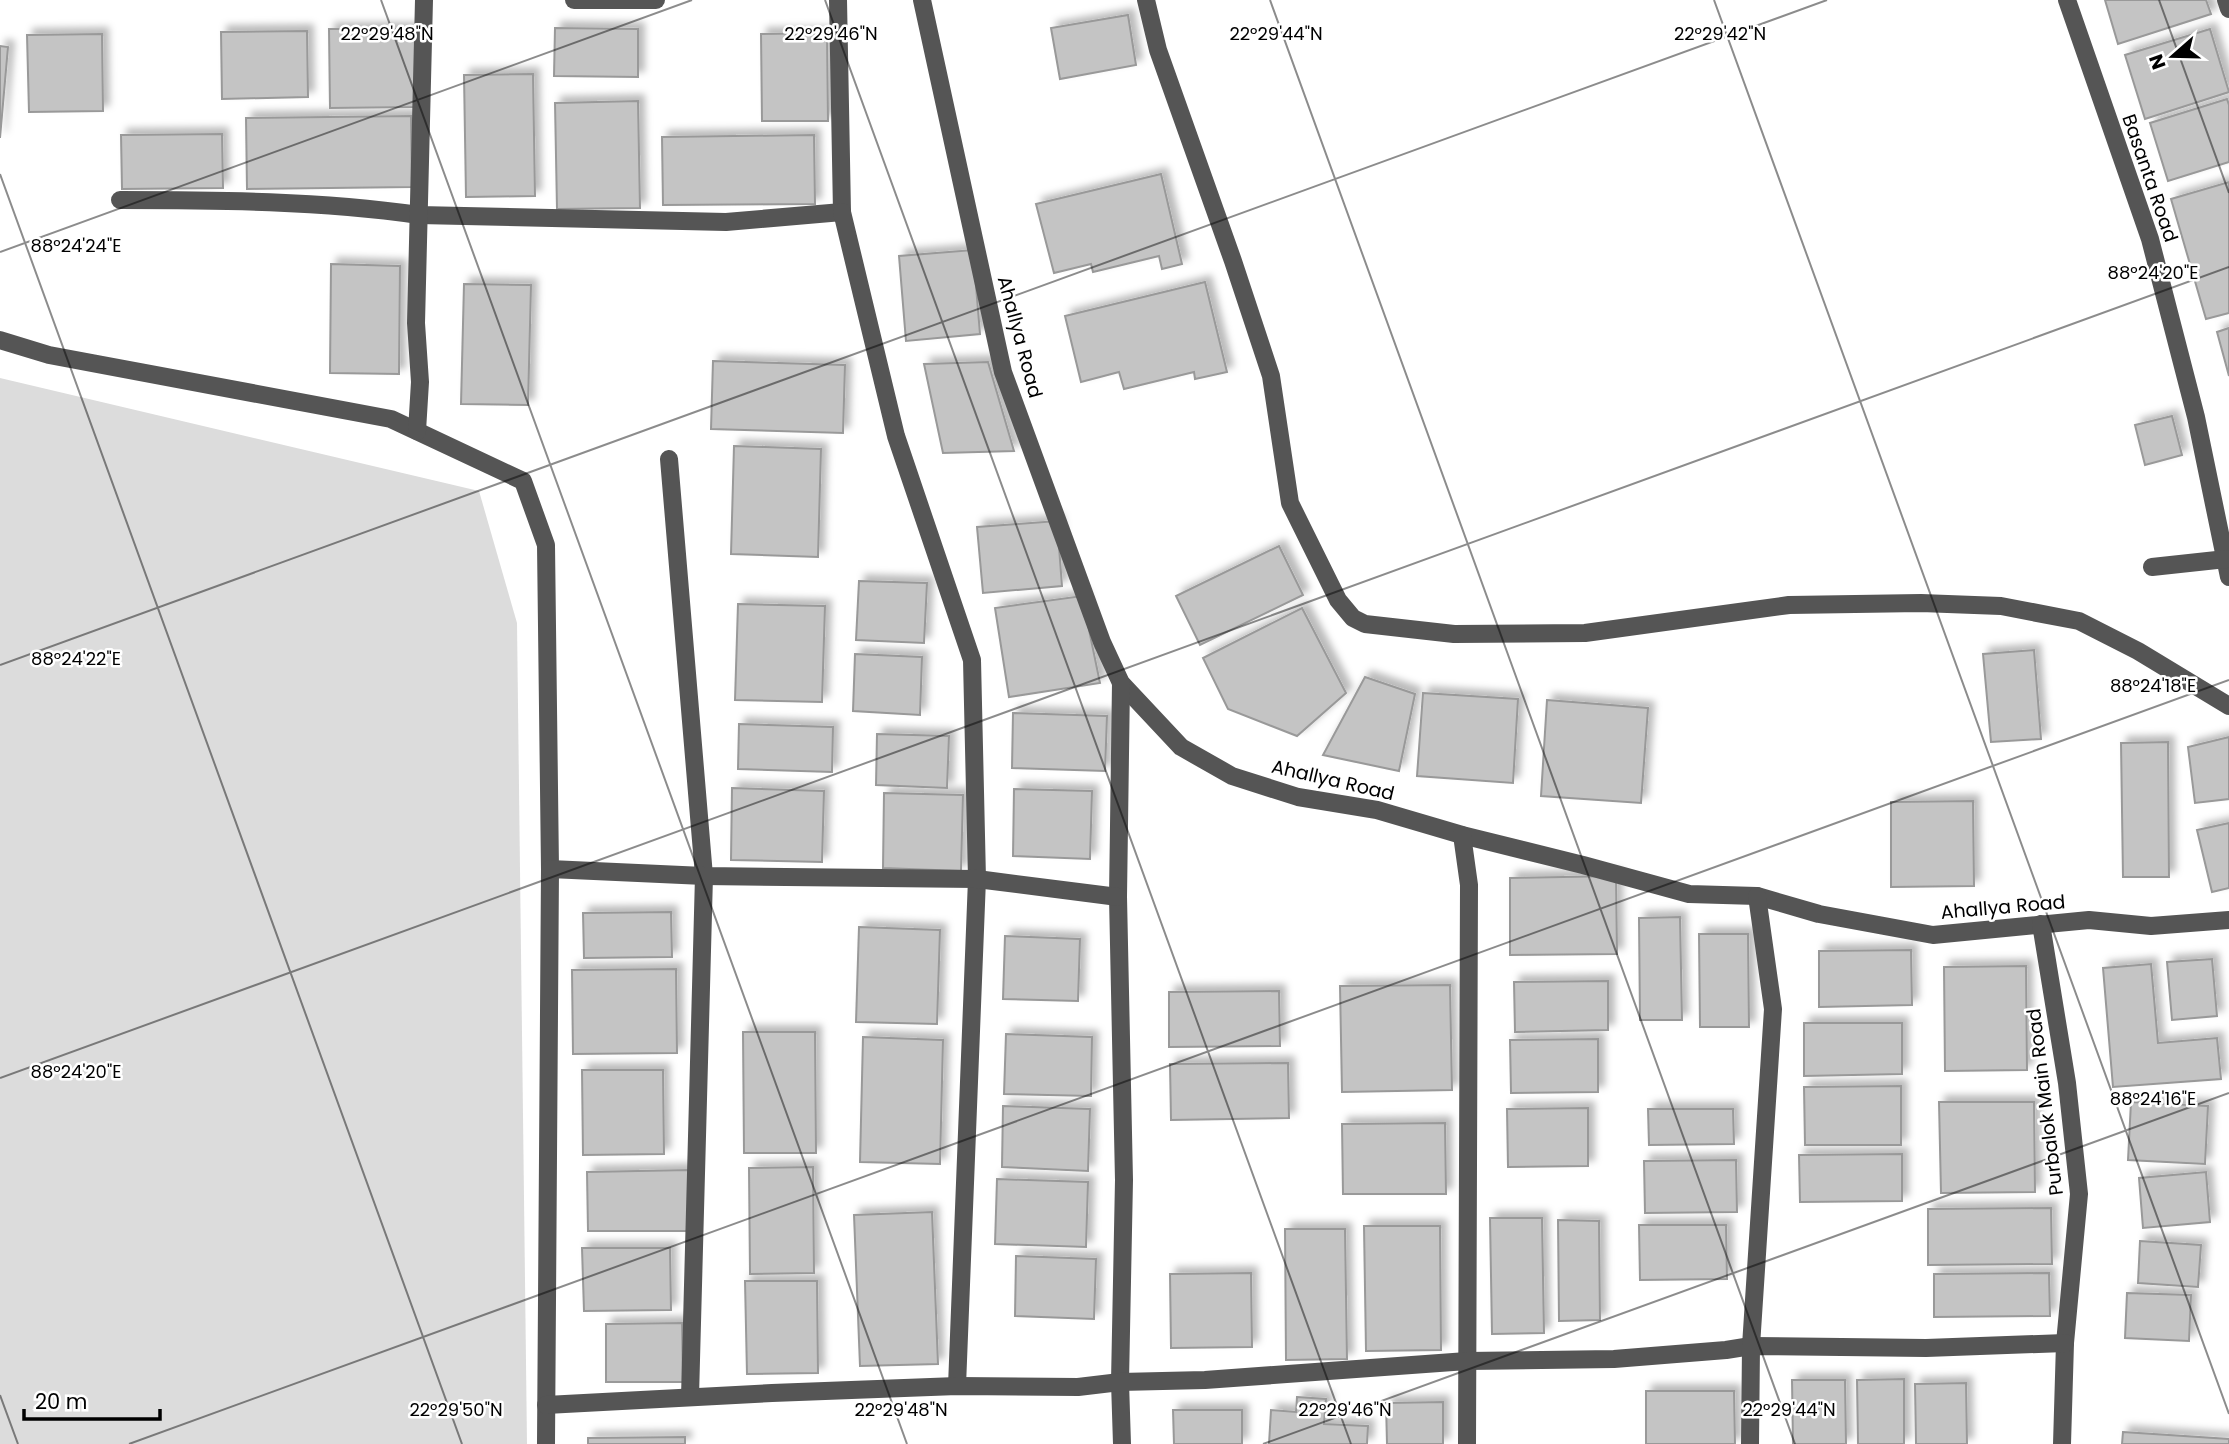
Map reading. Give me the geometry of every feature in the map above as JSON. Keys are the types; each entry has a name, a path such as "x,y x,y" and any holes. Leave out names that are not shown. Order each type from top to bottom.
{"street":[{"path":"417,431 420,382 416,323 424,0"},
{"path":"575,0 656,0"},
{"path":"838,0 842,212 896,436 972,660 977,879 957,1386"},
{"name":"Ahallya Road","path":"922,0 1003,372 1102,642 1121,683 1181,747 1232,776 1298,797 1377,810 1689,894 1757,896 1819,914 1933,935 2089,920 2151,926 2229,920"},
{"path":"1146,0 1158,50 1271,376 1290,503 1338,600 1353,618 1365,624 1454,634 1585,633 1789,605 1921,603 2001,606 2079,621 2138,651 2229,706"},
{"name":"Basanta Road","path":"2067,0 2150,239 2196,417 2229,577"},
{"path":"2226,0 2229,9"},
{"path":"120,200 242,200 380,209 419,215 726,222 842,212"},
{"path":"0,340 49,355 391,419 523,481 546,545 550,869 546,1444"},
{"path":"668,459 704,876 690,1397"},
{"path":"2152,566 2226,559"},
{"path":"1121,683 1118,897 1124,1180 1122,1444"},
{"path":"1462,835 1469,886 1467,1444"},
{"path":"550,869 704,876 977,879 1118,897"},
{"path":"1750,1444 1751,1346 1773,1009 1757,896"},
{"name":"Purbalok Main Road","path":"2041,923 2067,1083 2079,1194 2065,1343 2062,1444"},
{"path":"546,1405 957,1386 1078,1387 1121,1382 1205,1380 1467,1361 1615,1359 1751,1346 1926,1348 2065,1343"}],"shaded area":[{"path":"0,378 479,491 517,623 527,1444 0,1444"}],"building":[{"path":"2105,0 2206,0 2211,14 2118,44"},
{"path":"1128,15 1136,65 1060,79 1051,28"},
{"path":"555,28 638,29 638,77 554,76"},
{"path":"329,29 415,29 416,107 330,108"},
{"path":"2210,29 2229,92 2145,119 2125,55"},
{"path":"307,31 308,97 222,99 221,32"},
{"path":"827,33 828,121 762,121 761,34"},
{"path":"102,34 103,111 29,112 27,35"},
{"path":"0,46 8,47 0,138"},
{"path":"533,74 535,196 466,197 464,75"},
{"path":"2227,99 2229,162 2168,181 2150,123"},
{"path":"638,101 640,208 557,209 555,103"},
{"path":"411,116 412,187 247,189 246,118"},
{"path":"222,134 223,188 122,189 121,135"},
{"path":"814,135 815,204 663,205 662,137"},
{"path":"1161,174 1182,264 1162,269 1159,256 1093,272 1091,264 1054,273 1036,204"},
{"path":"2229,182 2229,313 2206,319 2171,199"},
{"path":"973,250 980,334 906,341 899,256"},
{"path":"331,264 400,266 399,374 330,373"},
{"path":"1205,282 1227,372 1195,379 1194,372 1124,389 1119,372 1081,382 1065,316"},
{"path":"464,284 531,285 528,405 461,404"},
{"path":"2229,328 2229,376 2217,332"},
{"path":"713,361 845,365 843,433 711,429"},
{"path":"988,362 1014,451 943,453 924,364"},
{"path":"2172,416 2182,455 2145,465 2135,425"},
{"path":"734,446 821,449 818,557 731,554"},
{"path":"1057,521 1062,586 983,593 977,527"},
{"path":"1279,546 1303,595 1200,645 1176,596"},
{"path":"859,581 927,583 924,643 856,640"},
{"path":"1082,596 1100,683 1009,697 995,608"},
{"path":"738,604 825,606 822,702 735,700"},
{"path":"1302,608 1346,693 1297,736 1228,709 1203,658"},
{"path":"2034,650 2041,739 1991,742 1983,654"},
{"path":"855,654 922,657 920,715 853,711"},
{"path":"1365,677 1415,694 1399,771 1323,755"},
{"path":"1423,693 1518,699 1513,783 1417,776"},
{"path":"1547,700 1648,708 1641,803 1541,796"},
{"path":"1013,713 1107,716 1105,771 1012,768"},
{"path":"739,724 833,727 832,772 738,769"},
{"path":"877,734 949,736 947,788 876,785"},
{"path":"2229,737 2229,799 2195,803 2188,747"},
{"path":"2168,742 2169,877 2123,877 2121,743"},
{"path":"732,788 824,791 822,862 731,860"},
{"path":"1014,789 1092,791 1090,859 1013,856"},
{"path":"884,793 963,795 961,871 883,868"},
{"path":"1973,801 1974,886 1891,887 1891,802"},
{"path":"2229,823 2229,888 2212,892 2197,830"},
{"path":"1616,876 1617,954 1510,955 1510,878"},
{"path":"671,912 672,957 584,958 583,913"},
{"path":"1680,917 1682,1020 1640,1020 1639,918"},
{"path":"859,927 940,930 937,1024 856,1022"},
{"path":"1699,934 1748,934 1749,1027 1700,1027"},
{"path":"1005,936 1080,939 1078,1001 1003,999"},
{"path":"1911,950 1912,1005 1819,1007 1819,951"},
{"path":"2212,959 2217,1016 2172,1020 2167,962"},
{"path":"2151,964 2158,1043 2217,1038 2221,1079 2113,1087 2103,968"},
{"path":"2026,966 2027,1070 1945,1071 1944,967"},
{"path":"676,969 677,1053 573,1054 572,970"},
{"path":"1608,981 1608,1030 1515,1032 1514,982"},
{"path":"1450,985 1452,1090 1342,1092 1340,986"},
{"path":"1279,991 1280,1046 1169,1047 1169,992"},
{"path":"1804,1023 1902,1023 1902,1074 1804,1076"},
{"path":"743,1032 815,1032 816,1153 744,1153"},
{"path":"1006,1034 1092,1037 1091,1096 1004,1094"},
{"path":"863,1037 943,1040 940,1164 860,1162"},
{"path":"1598,1039 1598,1092 1511,1093 1510,1040"},
{"path":"1288,1063 1289,1118 1171,1120 1170,1064"},
{"path":"582,1070 663,1070 664,1154 583,1155"},
{"path":"1901,1086 1901,1145 1805,1145 1804,1087"},
{"path":"1939,1102 2034,1102 2035,1192 1941,1193"},
{"path":"2131,1102 2208,1106 2205,1164 2128,1160"},
{"path":"1003,1106 1090,1109 1088,1171 1002,1167"},
{"path":"1588,1108 1588,1166 1508,1167 1507,1109"},
{"path":"1648,1109 1733,1109 1734,1144 1649,1145"},
{"path":"1445,1123 1446,1194 1343,1194 1342,1124"},
{"path":"1902,1154 1902,1201 1800,1202 1799,1155"},
{"path":"1736,1160 1737,1212 1645,1213 1644,1161"},
{"path":"813,1167 814,1273 750,1274 749,1168"},
{"path":"689,1170 690,1231 588,1231 587,1172"},
{"path":"2206,1172 2210,1222 2143,1228 2139,1178"},
{"path":"997,1179 1088,1182 1086,1247 995,1244"},
{"path":"2051,1208 2052,1264 1928,1265 1928,1209"},
{"path":"932,1212 938,1364 860,1366 854,1215"},
{"path":"1490,1218 1542,1218 1544,1333 1492,1334"},
{"path":"1558,1220 1599,1221 1600,1320 1559,1321"},
{"path":"1639,1225 1726,1225 1727,1279 1640,1280"},
{"path":"1364,1226 1440,1226 1441,1350 1366,1351"},
{"path":"1285,1229 1345,1229 1347,1359 1286,1360"},
{"path":"2140,1241 2201,1245 2198,1287 2138,1283"},
{"path":"582,1248 670,1248 671,1310 584,1311"},
{"path":"1016,1256 1096,1259 1094,1319 1015,1316"},
{"path":"1251,1273 1252,1347 1171,1348 1170,1274"},
{"path":"2049,1273 2050,1316 1934,1317 1934,1274"},
{"path":"745,1281 817,1281 818,1373 747,1374"},
{"path":"2127,1293 2191,1295 2189,1341 2125,1338"},
{"path":"682,1323 683,1382 606,1382 606,1324"},
{"path":"1904,1379 1904,1444 1858,1444 1857,1380"},
{"path":"1792,1380 1845,1380 1846,1444 1793,1444"},
{"path":"1966,1383 1967,1444 1916,1444 1915,1384"},
{"path":"1646,1391 1734,1391 1735,1444 1646,1444"},
{"path":"1297,1397 1326,1399 1324,1424 1368,1426 1367,1444 1269,1444 1271,1410 1296,1412"},
{"path":"1443,1402 1443,1444 1387,1444 1386,1403"},
{"path":"1173,1410 1242,1410 1242,1444 1174,1444"},
{"path":"2123,1432 2229,1439 2229,1444 2122,1444"},
{"path":"685,1437 685,1444 588,1444 588,1438"}]}
